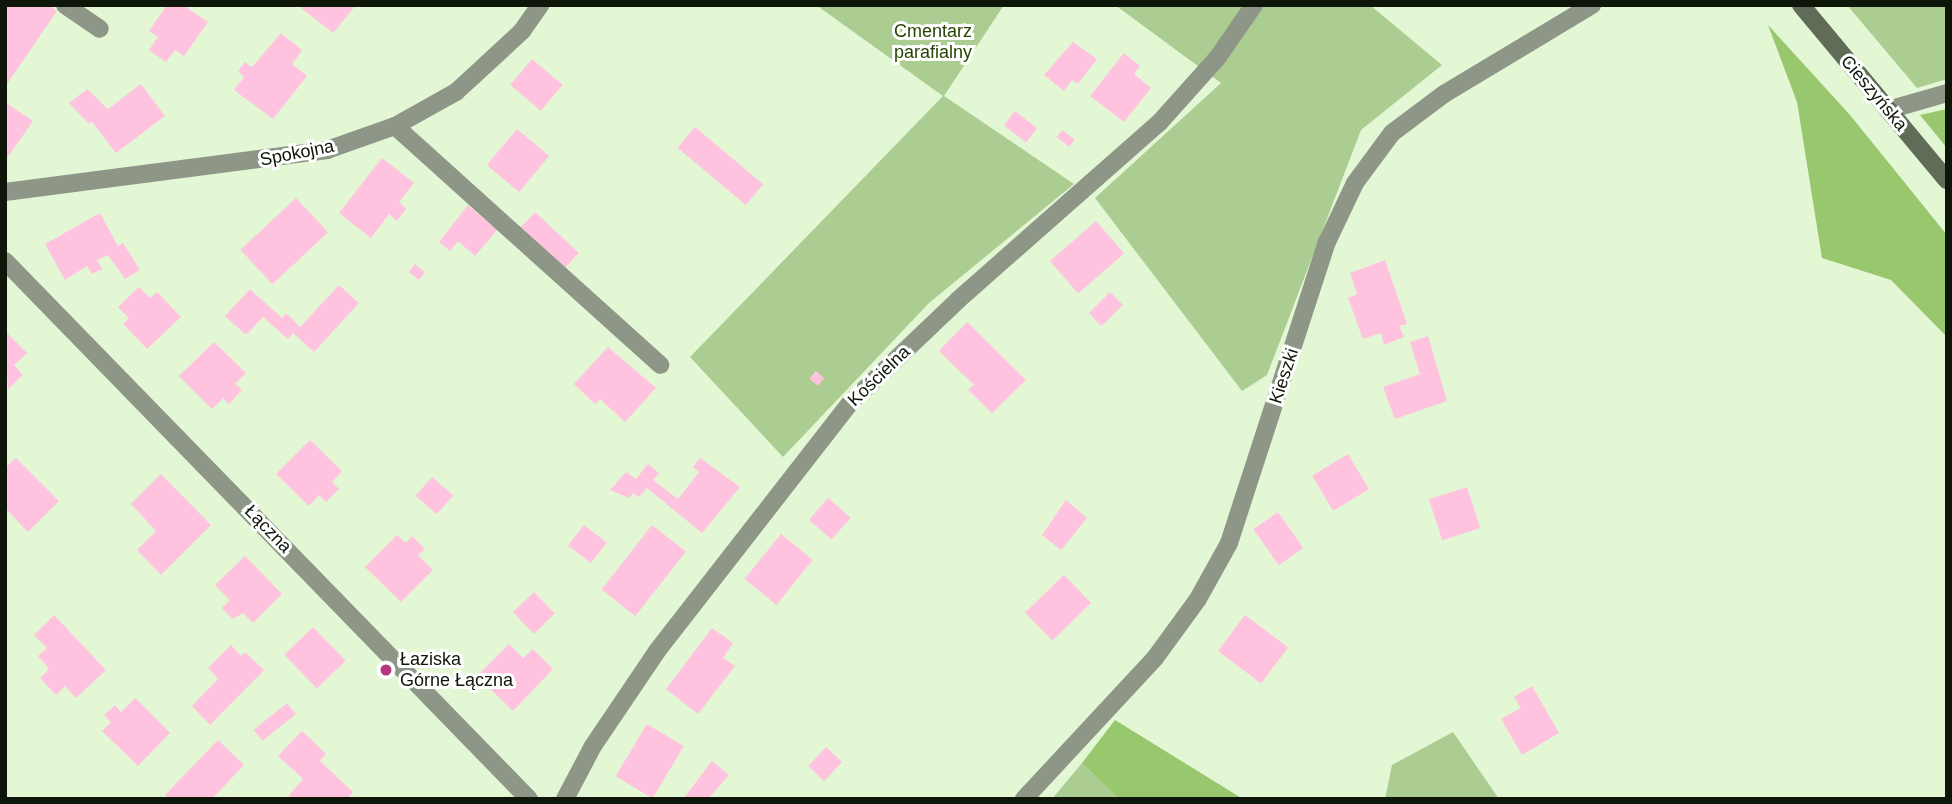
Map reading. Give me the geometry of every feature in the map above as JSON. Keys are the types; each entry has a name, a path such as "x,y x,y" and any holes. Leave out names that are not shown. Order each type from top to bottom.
{"street":[{"path":"65,5 100,29"},
{"name":"Spokojna","path":"5,192 327,150 395,126 456,92 522,32 540,5"},
{"name":"Kościelna","path":"565,799 593,746 657,651 850,403 958,300 1159,123 1218,57 1254,5"},
{"name":"Kieszki","path":"1024,799 1155,658 1198,599 1229,543 1327,242 1355,183 1392,133 1444,94 1592,5"},
{"name":"Cieszyńska","path":"1801,5 1947,180"},
{"path":"1888,110 1947,93"},
{"path":"395,126 660,365"},
{"name":"Łączna","path":"5,261 529,799"}],"green space":[{"name":"Cmentarz parafialny","path":"816,5 1004,5 944,96 1074,184 929,303 783,457 690,357 943,96"},
{"path":"1115,5 1370,5 1442,65 1361,130 1267,375 1242,391 1095,198 1221,83"},
{"path":"1847,5 1947,5 1947,79 1917,88"},
{"path":"1768,25 1850,115 1947,235 1947,337 1891,280 1822,258 1797,102"},
{"path":"1947,109 1947,148 1920,115"},
{"path":"1115,720 1243,799 1119,799 1082,763"},
{"path":"1453,732 1499,799 1385,799 1392,765"},
{"path":"1082,763 1119,799 1052,799"}],"building":[{"path":"5,5 48,5 57,11 5,87"},
{"path":"167,5 183,5 208,22 184,56 175,50 166,62 149,50 158,37 149,31"},
{"path":"304,5 356,5 333,33 301,8"},
{"path":"281,33 302,50 292,64 307,76 273,119 234,90 244,77 238,71 245,62 252,67"},
{"path":"1073,42 1097,59 1078,84 1072,80 1064,91 1044,75"},
{"path":"1124,53 1140,66 1134,74 1151,88 1124,122 1090,96"},
{"path":"532,59 563,85 541,111 510,85"},
{"path":"141,84 165,116 116,153 92,122 89,124 69,103 87,89 108,109"},
{"path":"5,102 33,121 5,161"},
{"path":"1015,111 1037,128 1026,142 1004,125"},
{"path":"695,127 763,184 746,205 678,148"},
{"path":"517,129 549,156 519,192 487,165"},
{"path":"1062,130 1075,140 1069,147 1056,137"},
{"path":"382,158 414,183 399,202 406,209 397,221 389,214 371,238 339,213"},
{"path":"296,198 328,232 272,284 240,250"},
{"path":"468,205 497,230 475,256 458,241 450,251 439,242"},
{"path":"535,212 579,253 563,270 519,229"},
{"path":"100,213 118,246 123,243 140,270 125,279 108,255 97,260 102,269 92,274 87,266 65,280 45,244"},
{"path":"1096,221 1124,253 1078,293 1050,261"},
{"path":"1385,260 1407,324 1399,326 1404,337 1384,345 1381,333 1363,339 1348,298 1357,294 1350,273"},
{"path":"415,264 425,272 419,280 409,272"},
{"path":"339,285 359,303 314,352 293,333 288,339 263,317 246,335 225,316 250,289 282,318 286,313 300,327"},
{"path":"139,287 150,298 157,292 181,317 147,349 123,324 129,318 118,307"},
{"path":"1110,292 1123,305 1102,326 1089,313"},
{"path":"967,322 1026,380 992,413 968,390 974,385 939,351"},
{"path":"5,331 27,353 14,365 23,375 8,389"},
{"path":"1428,336 1447,401 1395,419 1383,387 1420,374 1410,342"},
{"path":"214,342 246,373 235,384 242,390 229,404 223,398 212,409 179,376"},
{"path":"608,347 656,388 625,422 600,399 595,404 574,384"},
{"path":"816,371 824,378 818,386 809,379"},
{"path":"310,440 342,471 332,482 339,489 326,502 319,495 309,506 276,474"},
{"path":"1348,454 1369,489 1333,511 1312,476"},
{"path":"16,458 59,501 28,532 5,508 5,468"},
{"path":"700,458 740,487 702,533 647,488 639,497 633,493 629,498 610,490 626,472 636,479 648,464 659,473 653,480 678,499 699,472 693,467"},
{"path":"161,474 211,525 161,575 137,550 156,531 131,504"},
{"path":"432,477 453,495 437,514 416,496"},
{"path":"1467,487 1480,528 1442,540 1429,499"},
{"path":"828,498 851,518 832,540 809,520"},
{"path":"1066,500 1087,518 1061,550 1042,535"},
{"path":"1278,512 1303,548 1279,565 1253,529"},
{"path":"584,525 607,543 591,563 568,545"},
{"path":"652,525 686,551 635,616 602,590"},
{"path":"781,534 813,560 776,605 744,579"},
{"path":"397,535 406,543 412,536 425,549 418,555 433,570 401,602 365,567"},
{"path":"245,556 282,594 253,623 243,613 233,619 222,608 230,600 215,585"},
{"path":"1064,575 1091,603 1052,641 1025,613"},
{"path":"534,592 555,614 534,634 513,612"},
{"path":"54,615 106,670 76,698 65,686 56,695 40,678 49,669 38,656 47,648 34,635"},
{"path":"1245,615 1288,647 1261,683 1218,651"},
{"path":"313,627 346,661 317,689 284,655"},
{"path":"712,628 733,643 723,658 735,666 698,714 666,689"},
{"path":"509,644 523,658 533,649 553,669 513,711 477,676"},
{"path":"231,645 241,656 245,652 264,670 210,725 192,706 218,679 208,668"},
{"path":"1532,686 1559,733 1522,755 1501,719 1521,708 1514,697"},
{"path":"135,698 170,733 138,766 102,731 111,722 104,715 115,705 121,712"},
{"path":"287,703 296,714 262,741 254,730"},
{"path":"647,724 684,746 652,798 616,776"},
{"path":"302,731 326,754 320,761 353,792 347,799 293,799 289,795 303,779 278,756"},
{"path":"218,740 244,765 212,799 168,799 165,795"},
{"path":"826,747 842,762 824,781 808,766"},
{"path":"712,761 729,775 708,799 683,799"}],"place":[{"name":"Łaziska Górne Łączna","path":"386,670"}]}
